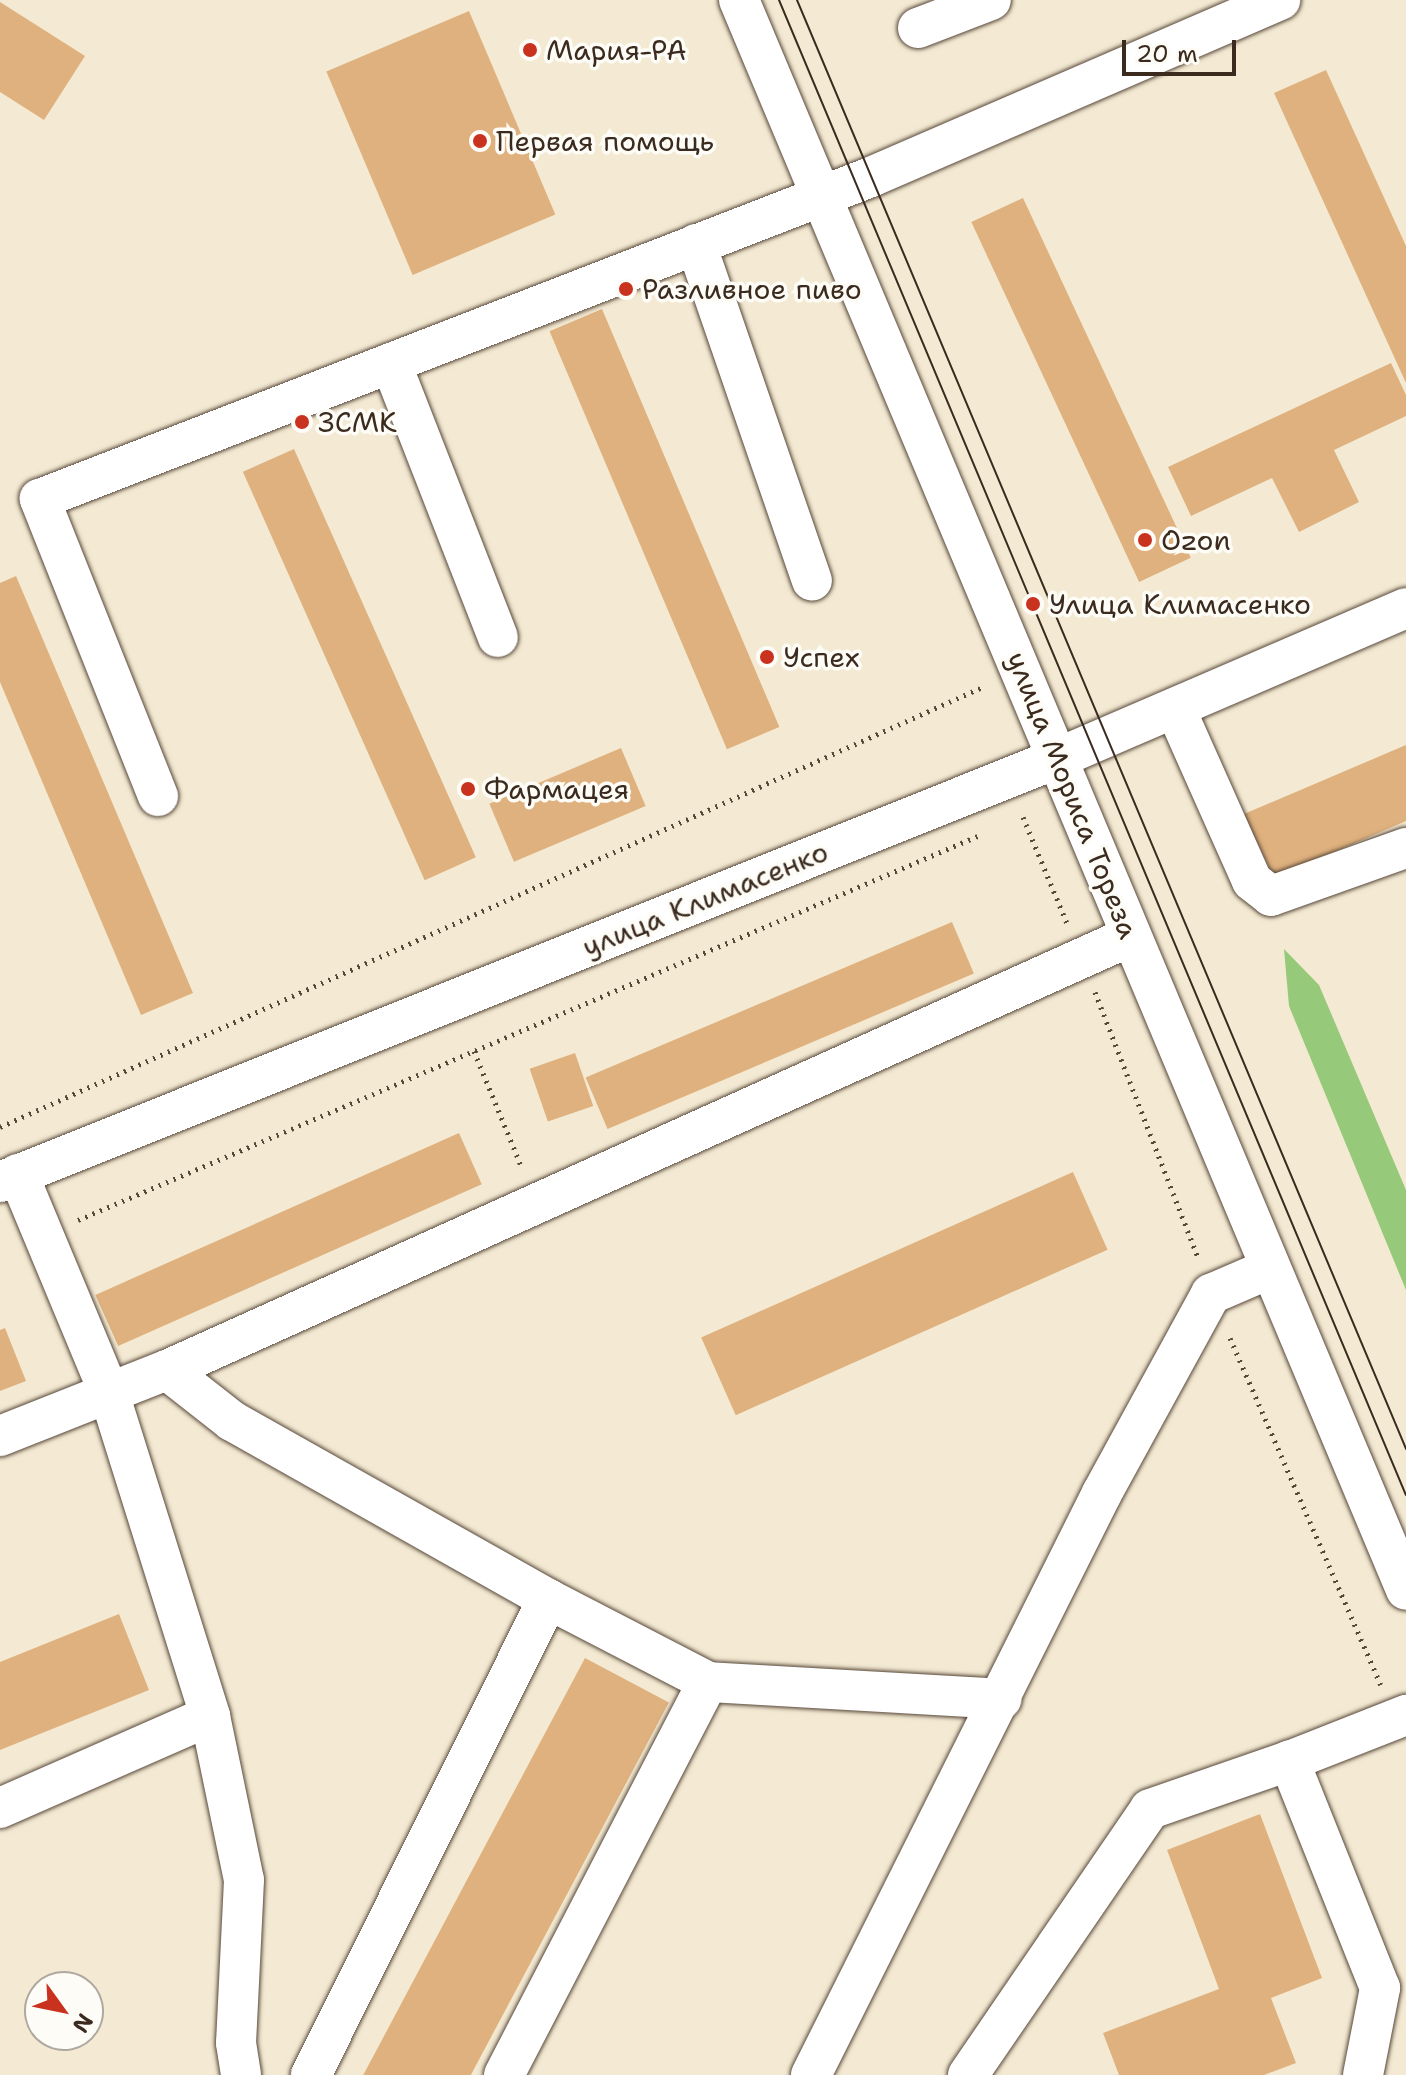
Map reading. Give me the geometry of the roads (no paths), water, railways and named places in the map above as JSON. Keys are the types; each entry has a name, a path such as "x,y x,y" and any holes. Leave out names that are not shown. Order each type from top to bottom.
{"street":[{"name":"улица Мориса Тореза","path":"739,0 1406,1590"},
{"path":"918,28 991,0"},
{"path":"158,796 40,499 820,197 1280,0"},
{"path":"696,244 812,581"},
{"path":"391,363 498,637"},
{"name":"улица Климасенко","path":"9,1178 1058,758 1406,608"},
{"path":"1175,708 1252,881 1271,896 1406,848"},
{"path":"0,1436 108,1390 167,1370 1131,936"},
{"path":"9,1178 45,1234 108,1390 210,1716 244,1880 236,2043 241,2075"},
{"path":"811,2075 1002,1699 1102,1493 1211,1294 1269,1269"},
{"path":"167,1370 232,1421 548,1599 708,1682 1002,1699"},
{"path":"311,2075 548,1599"},
{"path":"504,2075 708,1682"},
{"path":"968,2075 1150,1809 1289,1761 1406,1715"},
{"path":"0,1808 210,1716"},
{"path":"1289,1761 1380,1988 1363,2075"}],"tram line":[{"path":"779,0 1406,1495"},
{"path":"797,0 1406,1449"}],"place":[{"name":"Мария-РА","path":"530,50"},
{"name":"Первая помощь","path":"480,141"},
{"name":"Разливное пиво","path":"626,289"},
{"name":"ЗСМК","path":"302,422"},
{"name":"Ozon","path":"1145,540"},
{"name":"Улица Климасенко","path":"1033,604"},
{"name":"Успех","path":"767,657"},
{"name":"Фармацея","path":"468,789"}]}
